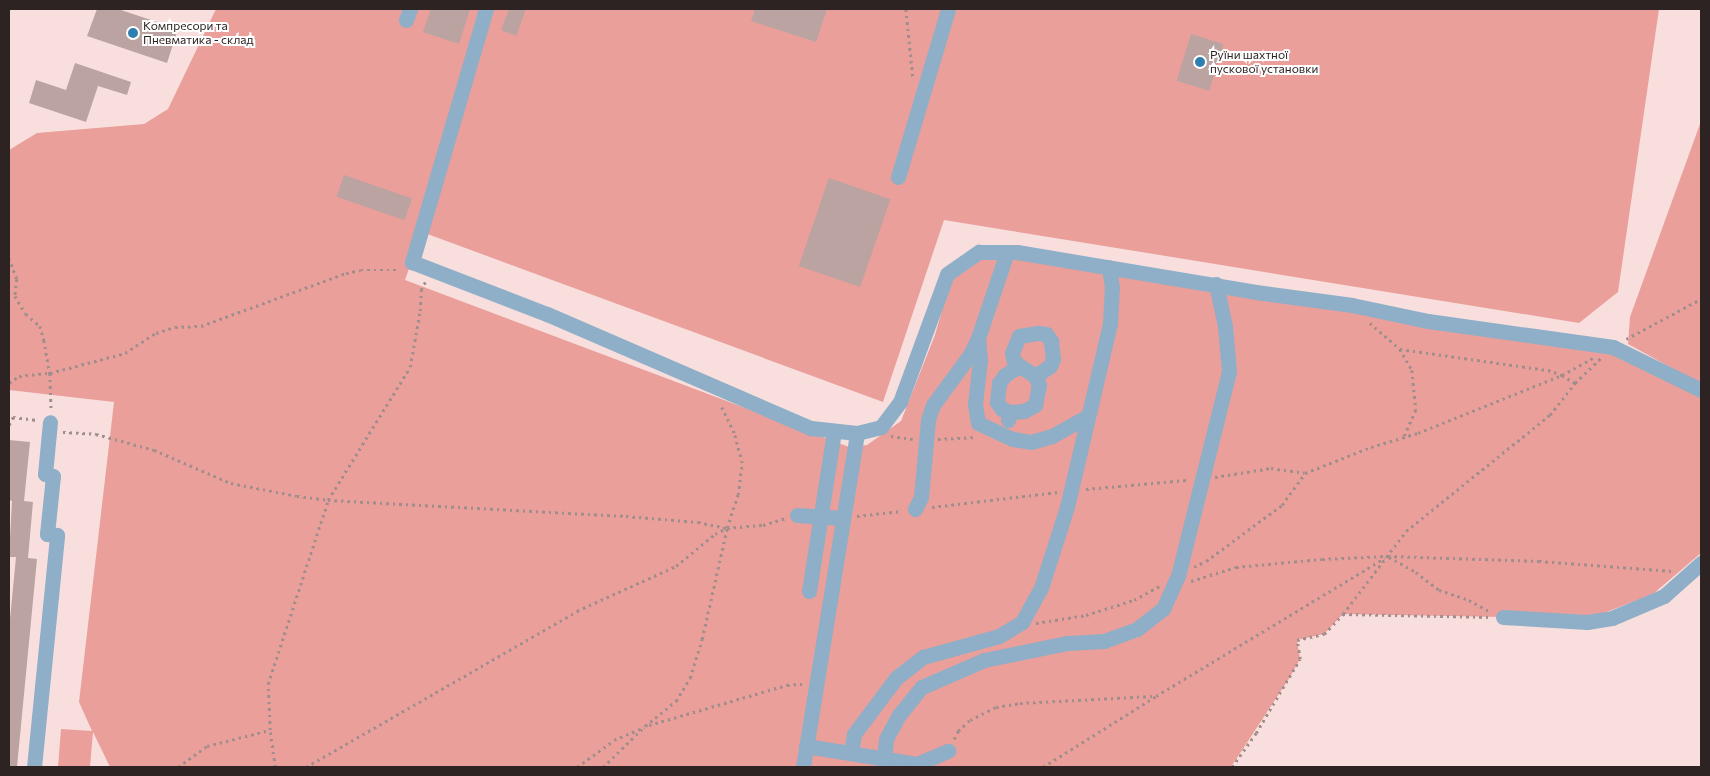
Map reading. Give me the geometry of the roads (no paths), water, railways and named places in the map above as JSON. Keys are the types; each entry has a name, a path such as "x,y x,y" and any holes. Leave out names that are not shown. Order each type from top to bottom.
{"lane":[{"path":"486,9 412,262 547,314 811,428 857,433 881,427 900,402 947,274 979,252 1007,252 1110,267 1256,292 1352,305 1428,320 1616,345 1701,390"},
{"path":"898,177 948,9"},
{"path":"915,509 921,497 928,420 933,405 971,353 978,338 1007,252"},
{"path":"851,753 854,734 896,678 924,657 999,636 1022,622 1041,588 1070,490 1110,323 1112,288 1110,267"},
{"path":"884,759 886,739 898,715 922,687 984,660 1067,643 1104,640 1137,629 1163,608 1173,587 1204,479 1229,371 1225,326 1216,284"},
{"path":"1018,367 1004,375 999,383 997,402 1002,409 1010,412 1024,411 1035,405 1039,386 1035,376 1018,367 1014,362 1012,353 1019,336 1038,333 1046,334 1051,341 1053,359 1050,366 1035,376"},
{"path":"978,338 980,360 974,404 978,423 1013,439 1031,442 1052,436 1088,416"},
{"path":"1003,434 1010,412"},
{"path":"34,767 57,535 47,534 53,476 45,474 49,427"},
{"path":"809,591 834,430"},
{"path":"803,767 857,433"},
{"path":"797,515 843,518"},
{"path":"1503,617 1587,622 1612,618 1664,596 1697,568"},
{"path":"806,746 917,764 948,751"}],"place":[{"name":"Компресори та Пневматика - склад","path":"133,33"},
{"name":"Руїни шахтної пускової установки","path":"1200,62"}]}
